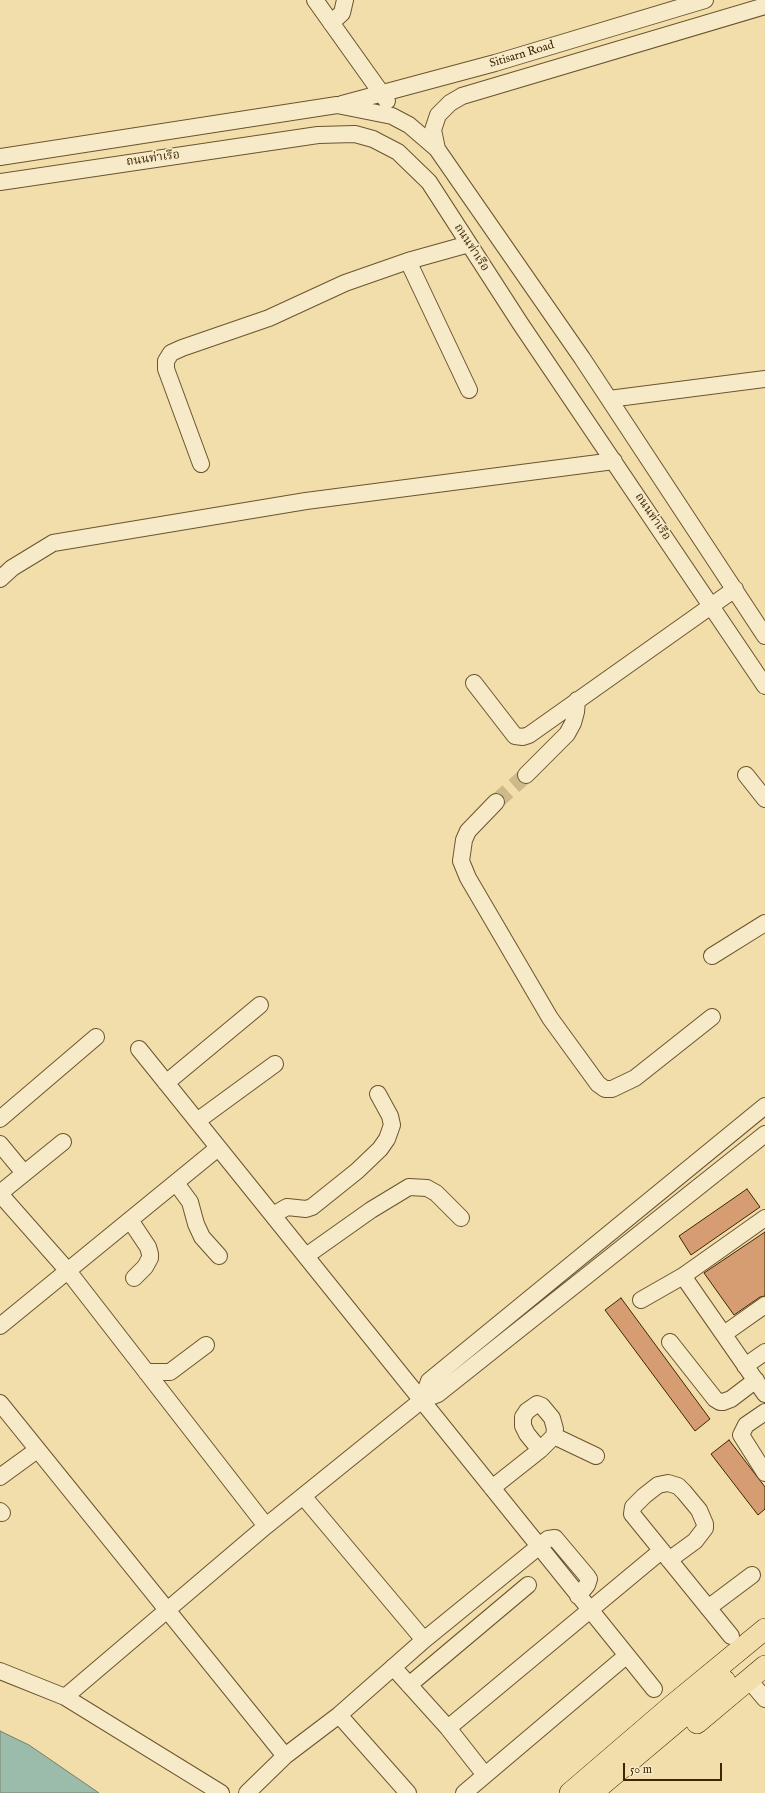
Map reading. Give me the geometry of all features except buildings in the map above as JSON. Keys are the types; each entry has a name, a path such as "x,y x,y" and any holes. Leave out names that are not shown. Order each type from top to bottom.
{"main road":[{"path":"570,1793 669,1708 765,1629"},
{"path":"592,1793 765,1646"},
{"path":"614,1793 765,1666"}],"street":[{"path":"315,0 380,94 409,125 437,149 609,399 765,636"},
{"path":"331,23 342,12 345,0"},
{"name":"Sitisarn Road","path":"337,105 495,63 705,0"},
{"name":"Sitisarn Road","path":"437,149 433,130 438,115 450,103 462,96 765,6"},
{"path":"0,156 337,105 392,116 409,125"},
{"name":"ถนนท่าเรือ","path":"0,182 318,135 355,134 373,139 398,152 429,182 765,686"},
{"path":"201,464 166,369 166,361 171,353 269,318 345,283 408,261 469,244"},
{"path":"408,261 469,390"},
{"path":"609,399 765,379"},
{"path":"0,579 12,568 53,543 306,502 614,461"},
{"path":"474,683 515,736 520,737 529,735 735,589"},
{"path":"526,776 567,734 573,723 577,700"},
{"path":"746,775 765,799"},
{"path":"496,802 468,831 464,840 462,861 468,878 550,1018 598,1084 605,1089 612,1090 635,1078 712,1017"},
{"path":"712,956 765,923"},
{"path":"166,1083 260,1005"},
{"path":"0,1119 96,1037"},
{"path":"139,1049 654,1689"},
{"path":"197,1121 275,1064"},
{"path":"273,1215 287,1207 306,1209 312,1207 357,1171 380,1149 387,1139 392,1125 390,1116 378,1094"},
{"path":"422,1400 429,1381 765,1106"},
{"path":"65,1697 266,1526 422,1400 438,1394 765,1134"},
{"path":"63,1142 0,1194 68,1271 266,1526"},
{"path":"0,1144 24,1173"},
{"path":"0,1326 218,1148"},
{"path":"176,1183 190,1202 196,1224 202,1237 219,1256"},
{"path":"306,1256 371,1210 409,1187 427,1188 436,1193 461,1218"},
{"path":"641,1300 683,1276 765,1218"},
{"path":"130,1220 148,1247 150,1254 150,1258 134,1278"},
{"path":"683,1276 765,1394"},
{"path":"724,1334 765,1305"},
{"path":"670,1342 715,1399 720,1402 731,1399 756,1380"},
{"path":"146,1372 170,1372 180,1366 206,1345"},
{"path":"745,1366 765,1352"},
{"path":"0,1403 168,1609 285,1756"},
{"path":"492,1488 540,1450 554,1436 554,1422 542,1406 537,1404 523,1416 523,1426 527,1434 540,1450"},
{"path":"765,1412 746,1425 741,1436 765,1473"},
{"path":"554,1436 596,1456"},
{"path":"0,1478 37,1450"},
{"path":"448,1728 590,1611 665,1556 695,1541 705,1528 700,1510 678,1486 668,1483 658,1485 633,1508 632,1514 665,1556 731,1636"},
{"path":"303,1496 424,1640"},
{"path":"247,1793 285,1756 339,1715 424,1640 538,1546"},
{"path":"708,1608 752,1575"},
{"path":"409,1685 528,1585"},
{"path":"464,1793 626,1656"},
{"path":"393,1667 448,1728 485,1775"},
{"path":"0,1671 65,1697 221,1793"},
{"path":"749,1680 765,1699"},
{"path":"339,1715 408,1793"}],"shaded area":[{"path":"0,1731 29,1745 99,1793 0,1793"}],"tunnel":[{"path":"496,802 526,775"}]}
